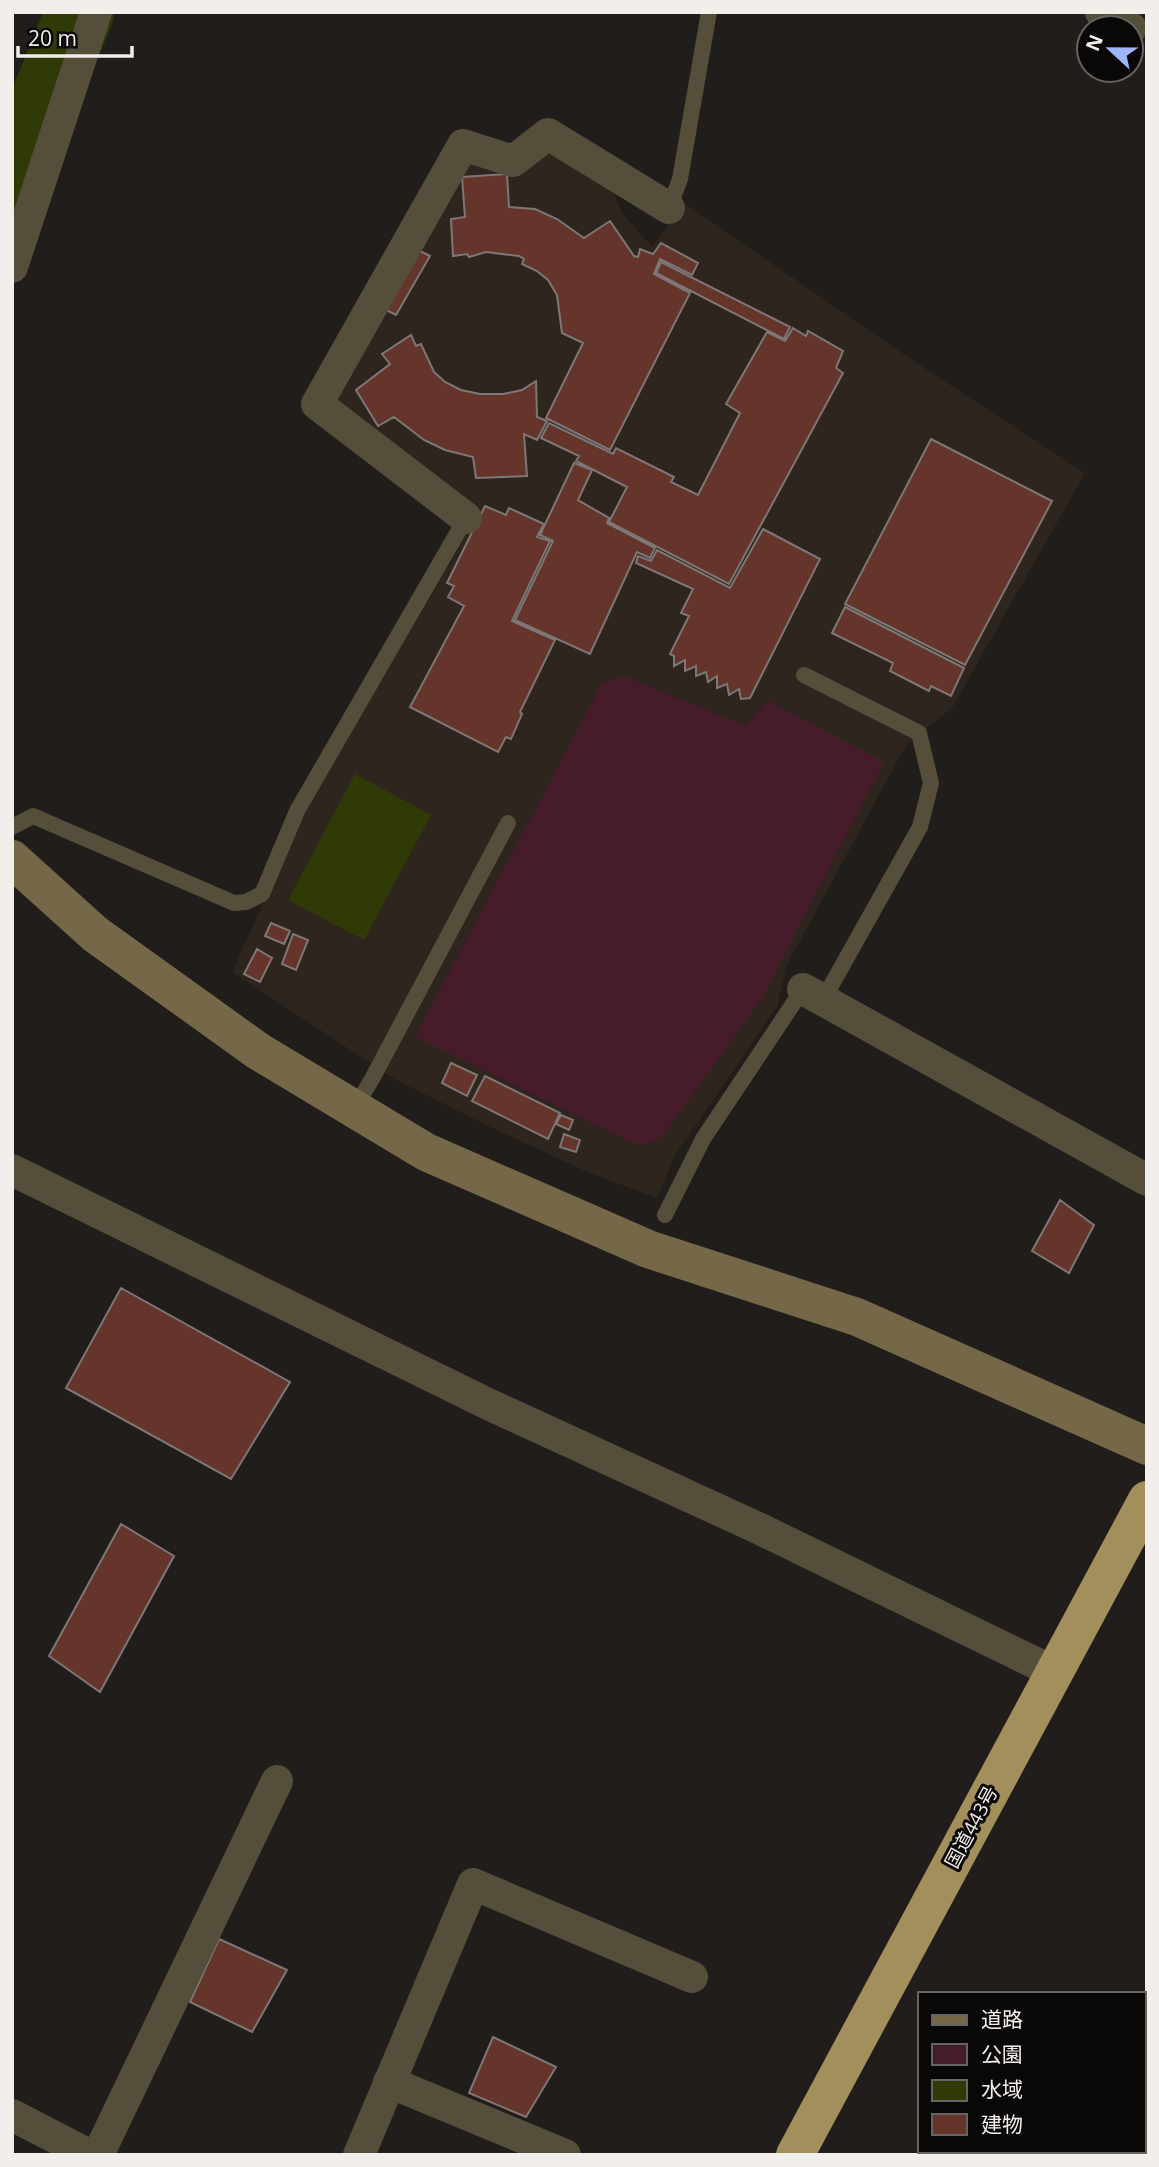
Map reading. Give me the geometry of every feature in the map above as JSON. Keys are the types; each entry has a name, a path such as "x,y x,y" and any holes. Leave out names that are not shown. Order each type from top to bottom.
{"highway":[{"name":"国道443号","path":"795,2155 1147,1500"}],"street":[{"path":"12,267 96,12"},
{"path":"466,518 317,404 463,145 513,161 548,134 669,208"},
{"path":"12,859 95,934 258,1051 426,1152 648,1249 856,1317 1147,1446"},
{"path":"813,994 1147,1180"},
{"path":"12,1170 488,1404 758,1528 1054,1672"},
{"path":"98,2155 277,1781"},
{"path":"359,2155 473,1884 692,1977"},
{"path":"389,2082 565,2155"},
{"path":"12,2115 89,2155"}],"lane":[{"path":"669,208 680,179 709,12"},
{"path":"12,827 33,816 234,903 246,902 262,894 297,811 466,518"},
{"path":"665,1216 703,1139 813,994 919,827 931,783 919,733 804,675"},
{"path":"354,1109 508,824"}],"shaded area":[{"path":"538,152 553,153 612,187 621,212 652,247 684,203 921,366 1085,473 952,708 906,745 787,965 777,1007 675,1155 657,1198 587,1172 396,1080 232,972 302,818 456,553 476,509 346,412 337,399 467,164"}],"green space":[{"path":"624,676 745,726 768,701 884,762 762,998 662,1137 644,1145 631,1142 415,1037 602,684"}],"water":[{"path":"355,774 431,815 364,940 288,900"}],"building":[{"path":"507,174 509,207 535,209 557,219 584,238 610,221 634,256 638,257 640,249 653,254 661,243 698,263 692,275 660,259 654,274 690,293 610,450 546,418 583,343 562,333 557,295 548,280 522,264 524,259 519,256 486,252 469,257 467,254 453,256 451,219 465,217 462,177"},
{"path":"420,251 430,256 396,315 386,310"},
{"path":"661,262 790,327 784,339 656,273"},
{"path":"793,328 806,336 808,331 843,351 836,368 843,373 729,584 609,522 627,487 576,461 579,456 541,438 549,423 613,454 616,448 674,477 671,482 698,495 740,413 726,404 767,332 785,341"},
{"path":"411,335 416,346 421,344 434,372 445,382 461,390 480,394 503,394 522,390 536,381 537,417 547,421 537,440 524,434 527,476 476,478 473,457 445,450 424,440 394,417 378,426 356,390 390,364 382,354"},
{"path":"931,439 1052,501 965,665 845,604"},
{"path":"574,463 592,470 578,500 609,518 607,523 655,548 650,558 637,552 590,654 515,620 553,541 540,535"},
{"path":"485,506 506,515 509,508 544,524 537,537 550,541 512,621 555,640 520,712 522,714 511,739 506,737 498,752 410,707 464,606 448,597 454,586 447,583"},
{"path":"763,529 820,559 750,698 741,699 739,689 729,695 727,684 717,688 717,676 708,682 706,672 696,676 696,666 685,671 685,660 674,666 674,656 670,654 689,616 681,613 693,589 636,563 638,556 651,561 657,550 730,588"},
{"path":"845,607 964,668 951,696 931,686 929,691 890,671 893,663 832,633"},
{"path":"271,923 290,931 284,944 265,936"},
{"path":"293,934 308,940 296,970 282,964"},
{"path":"257,949 272,958 260,982 244,974"},
{"path":"451,1063 477,1075 467,1096 442,1083"},
{"path":"485,1076 560,1113 548,1139 472,1101"},
{"path":"561,1115 573,1120 569,1130 556,1124"},
{"path":"564,1134 580,1140 576,1152 560,1147"},
{"path":"1060,1200 1094,1225 1069,1273 1032,1251"},
{"path":"121,1288 290,1382 231,1479 66,1388"},
{"path":"121,1524 174,1556 100,1692 49,1656"},
{"path":"219,1939 287,1970 252,2032 190,2002"},
{"path":"493,2037 556,2067 526,2117 469,2093"}],"waterway":[{"path":"12,180 80,12"}]}
